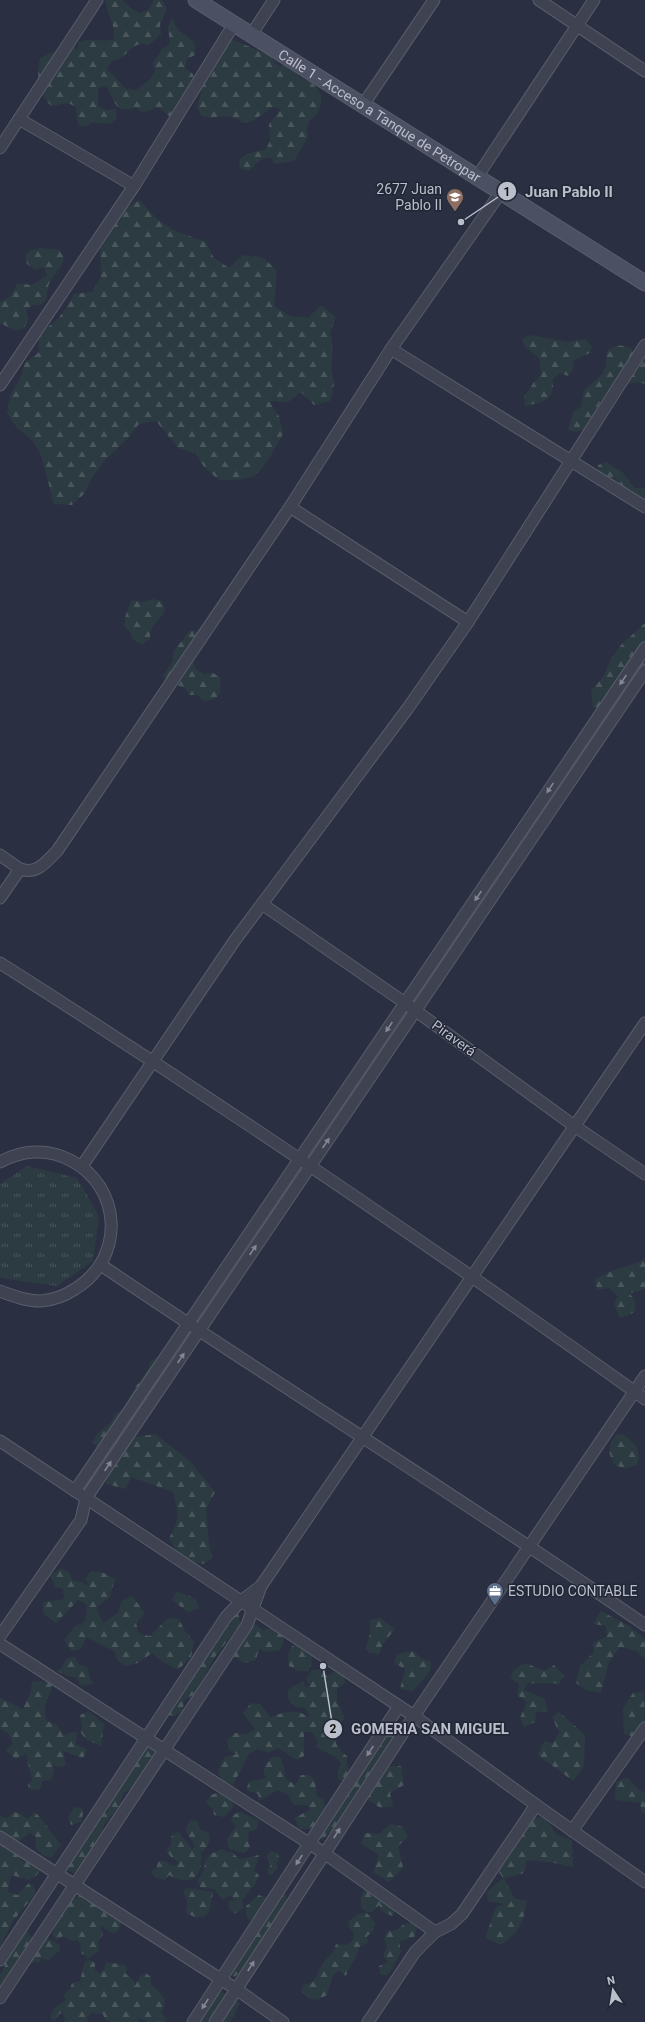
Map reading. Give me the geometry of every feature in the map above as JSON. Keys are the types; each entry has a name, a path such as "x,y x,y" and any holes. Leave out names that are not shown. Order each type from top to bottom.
{"street":[{"path":"0,148 97,0"},
{"name":"Calle 1 - Acceso a Tanque de Petropar","path":"196,0 645,283"},
{"path":"251,35 274,0"},
{"path":"363,105 434,0"},
{"path":"540,0 645,71"},
{"path":"477,177 594,0"},
{"path":"0,384 134,186 234,24"},
{"path":"20,118 134,186"},
{"path":"0,855 20,869 28,872 36,870 57,851 290,507 391,349 501,192"},
{"path":"82,1166 152,1060 262,904 404,714 468,622 645,345"},
{"path":"391,349 572,460 645,507"},
{"path":"290,507 468,622"},
{"path":"75,1491 645,648"},
{"path":"0,1636 81,1520 86,1498 645,671"},
{"path":"541,802 551,809"},
{"path":"0,898 20,869"},
{"name":"Piraverá","path":"262,904 405,1002 573,1126 645,1174"},
{"path":"0,963 152,1060 300,1158 645,1399"},
{"path":"0,1998 247,1625 261,1586 472,1279 573,1126 645,1023"},
{"path":"0,1162 12,1156 36,1151 60,1155 82,1166 97,1182 108,1201 112,1223 110,1244 101,1265 86,1283 65,1295 42,1301 18,1298 0,1291"},
{"path":"101,1265 188,1324 530,1545 645,1625"},
{"path":"214,2022 414,1716 645,1376"},
{"path":"0,1441 414,1716 536,1806 645,1882"},
{"path":"0,1960 226,1617 240,1600 261,1586"},
{"path":"0,1644 324,1853 435,1932"},
{"path":"193,2022 399,1706"},
{"path":"572,1830 645,1728"},
{"path":"368,2022 415,1952 435,1932 451,1924 462,1914 536,1806"},
{"path":"0,1837 56,1875 236,1989 283,2022"}],"green space":[{"path":"105,0 122,0 132,9 140,13 148,10 154,0 162,0 167,8 160,25 161,34 149,45 142,44 133,47 123,57 112,61 107,69 126,89 136,90 150,79 155,72 153,63 162,49 170,44 168,27 172,18 179,30 195,45 195,55 187,59 185,68 193,74 195,83 171,118 158,107 142,113 136,107 129,109 119,108 106,86 98,88 98,107 107,110 116,109 117,118 110,124 92,122 86,127 78,125 76,107 68,103 52,106 44,97 38,78 40,58 58,50 61,42 70,44 77,50 79,42 114,39 113,25"},
{"path":"233,40 269,55 279,66 289,64 300,78 310,81 321,95 321,104 317,114 310,120 307,129 308,137 294,161 275,164 270,157 262,159 248,171 239,168 240,159 247,154 266,149 270,141 269,124 281,109 273,107 252,121 243,123 238,119 228,116 202,116 197,108 204,81 223,42"},
{"path":"139,200 157,219 173,230 206,242 214,258 229,268 243,255 264,258 277,271 274,306 290,316 308,318 321,305 336,317 330,333 333,350 331,367 334,384 330,401 314,405 301,392 288,402 269,401 279,416 283,434 260,471 251,477 239,479 219,480 205,468 195,453 178,448 156,421 139,424 128,438 103,462 92,478 85,493 72,505 54,504 41,455 32,440 17,428 7,413 10,396 19,380 25,363 39,352 38,334 59,317 67,307 74,294 92,292 101,277 100,241 122,211"},
{"path":"41,248 59,250 64,258 49,285 47,299 41,305 33,305 26,310 28,319 24,328 16,331 0,323 0,302 11,295 17,283 31,285 47,276 44,267 36,270 27,264 25,256 31,250"},
{"path":"530,335 568,342 585,339 592,346 590,353 574,360 573,369 568,376 559,373 553,379 552,392 547,399 525,406 524,397 534,382 541,375 539,358 525,347 522,339"},
{"path":"645,344 645,384 637,382 628,384 623,376 625,369 618,375 620,385 617,393 602,399 585,429 576,432 568,430 573,412 581,407 584,390 604,371 606,366 606,353 615,346 620,345 631,348 634,354"},
{"path":"606,462 623,473 635,488 645,488 645,503 621,486 615,478 606,479 598,473 598,465"},
{"path":"153,599 162,601 165,609 161,617 153,626 150,633 150,639 142,644 133,640 130,632 124,626 126,616 132,600 142,602"},
{"path":"645,623 645,666 627,679 625,697 610,708 593,708 591,691 603,677 610,660 621,645"},
{"path":"190,630 199,632 203,640 193,661 196,669 203,674 213,673 220,677 221,687 219,695 209,701 204,701 197,695 189,695 185,687 168,684 163,676 173,661 173,652"},
{"path":"27,1166 77,1178 99,1216 93,1261 57,1286 1,1278 0,1276 0,1184"},
{"path":"645,1258 645,1289 632,1293 628,1291 635,1301 635,1312 620,1318 614,1304 618,1296 609,1288 597,1290 595,1280 608,1273 639,1262"},
{"path":"166,1356 167,1368 164,1377 147,1391 142,1407 127,1418 99,1449 93,1442 97,1434 111,1422 115,1414 122,1410 147,1371 150,1362 157,1357"},
{"path":"155,1434 190,1461 215,1492 206,1509 212,1559 203,1564 181,1560 169,1538 177,1521 173,1492 131,1477 126,1489 106,1484 111,1462 122,1444 133,1438"},
{"path":"623,1434 634,1444 638,1451 637,1465 627,1468 616,1466 609,1450 616,1435"},
{"path":"61,1568 70,1573 72,1581 82,1582 90,1586 85,1580 91,1571 104,1573 115,1579 110,1597 96,1608 103,1623 118,1613 122,1601 132,1596 145,1613 136,1623 139,1634 150,1636 168,1618 179,1619 185,1631 194,1641 191,1657 178,1670 160,1660 152,1653 138,1663 125,1666 117,1660 114,1651 86,1637 81,1649 72,1651 64,1640 75,1626 85,1622 87,1605 78,1600 56,1623 43,1614 43,1602 64,1599 63,1589 55,1587 50,1575"},
{"path":"177,1591 196,1599 199,1609 188,1612 172,1600"},
{"path":"601,1611 629,1626 645,1639 645,1660 637,1651 620,1647 609,1662 601,1693 586,1690 576,1683 580,1666 594,1652 593,1643 607,1636 606,1626 593,1624"},
{"path":"239,1613 240,1624 214,1658 195,1694 184,1700 183,1711 174,1716 168,1715 198,1660 213,1649 219,1640 217,1633 231,1615"},
{"path":"380,1618 395,1629 383,1644 379,1654 370,1653 365,1649 370,1634 370,1620"},
{"path":"256,1625 263,1630 272,1628 282,1632 284,1639 280,1650 266,1652 259,1649 256,1660 244,1663 233,1656 250,1629"},
{"path":"303,1644 313,1651 311,1665 308,1671 298,1671 289,1666 288,1655 292,1646"},
{"path":"413,1651 422,1659 431,1662 430,1671 413,1691 400,1689 405,1669 394,1663 397,1654"},
{"path":"75,1657 78,1664 87,1667 92,1684 81,1686 77,1678 67,1676 57,1671 62,1667 66,1659"},
{"path":"525,1663 545,1671 554,1665 564,1676 559,1684 528,1683 524,1690 545,1699 548,1712 536,1712 535,1722 524,1727 520,1718 527,1702 517,1695 519,1684 510,1678 514,1670"},
{"path":"320,1669 327,1676 336,1671 344,1677 345,1683 337,1689 337,1703 341,1709 344,1719 340,1724 335,1739 338,1748 347,1756 347,1766 351,1772 345,1781 338,1779 338,1770 341,1764 337,1758 316,1747 318,1741 312,1732 304,1732 304,1756 297,1760 278,1748 268,1753 257,1749 249,1754 233,1785 223,1783 218,1772 224,1757 237,1754 229,1750 227,1740 235,1733 248,1734 255,1729 243,1713 251,1703 260,1704 270,1717 295,1712 309,1718 310,1716 305,1708 296,1707 288,1699 288,1690 303,1681 306,1687 310,1686 306,1679 312,1670"},
{"path":"41,1681 52,1683 45,1707 45,1716 47,1721 56,1724 64,1735 77,1731 76,1744 87,1750 83,1758 63,1751 66,1765 59,1767 52,1765 54,1769 52,1779 43,1781 39,1790 29,1789 28,1784 32,1781 26,1754 15,1759 6,1750 13,1744 8,1733 0,1729 0,1698 23,1709 30,1693 32,1682"},
{"path":"644,1691 645,1728 638,1738 624,1734 623,1708 633,1693"},
{"path":"89,1711 104,1724 101,1746 87,1740 80,1732 82,1728 80,1715"},
{"path":"559,1712 585,1735 584,1766 573,1781 538,1755 544,1741 553,1743 559,1733 552,1717"},
{"path":"393,1720 399,1727 402,1735 371,1778 353,1797 348,1812 337,1830 329,1833 323,1839 318,1839 312,1829 300,1829 294,1818 310,1810 307,1805 294,1805 288,1795 277,1790 259,1800 258,1794 246,1790 249,1782 266,1778 263,1770 271,1757 280,1757 284,1767 285,1778 295,1785 301,1775 309,1775 315,1781 317,1797 323,1798 326,1809"},
{"path":"152,1745 157,1752 133,1787 123,1793 120,1806 104,1825 101,1837 92,1850 85,1865 73,1873 67,1870 67,1859 88,1829 97,1825 99,1817 108,1811 108,1800 117,1783 128,1779 144,1746"},
{"path":"387,1766 401,1766 404,1785 390,1793 393,1806 380,1808 362,1795"},
{"path":"627,1777 640,1791 645,1792 645,1813 642,1813 640,1803 615,1800 616,1782"},
{"path":"219,1792 232,1801 234,1807 223,1817 214,1815 213,1809 206,1803 211,1795"},
{"path":"74,1807 82,1808 83,1814 81,1822 71,1825 68,1817"},
{"path":"14,1812 21,1814 27,1819 35,1812 42,1820 61,1845 51,1858 44,1856 35,1848 36,1837 30,1833 19,1841 9,1839 5,1831 0,1831 0,1816 7,1818"},
{"path":"240,1812 258,1820 257,1829 249,1832 248,1841 250,1847 244,1853 229,1849 227,1839 236,1826 230,1819 235,1814"},
{"path":"525,1816 546,1819 557,1835 572,1840 573,1867 550,1862 527,1860 524,1873 504,1878 515,1899 527,1900 520,1926 513,1935 501,1945 485,1938 496,1907 504,1904 488,1901 487,1892 503,1878 494,1865 507,1845 523,1835"},
{"path":"190,1820 197,1821 200,1829 209,1833 210,1836 208,1844 201,1852 201,1861 198,1874 195,1878 190,1880 177,1879 169,1875 165,1880 156,1878 151,1872 156,1868 159,1861 165,1861 173,1866 178,1864 178,1861 172,1858 166,1851 171,1844 171,1837 178,1831 192,1849 195,1846 185,1830"},
{"path":"390,1824 403,1827 408,1837 398,1846 403,1868 389,1882 373,1872 378,1855 361,1843 365,1833 379,1834"},
{"path":"0,1842 13,1850 22,1861 29,1863 35,1860 41,1868 36,1876 28,1880 12,1875 8,1892 17,1895 29,1883 33,1886 36,1893 13,1921 0,1947"},
{"path":"223,1849 226,1852 232,1852 239,1859 259,1855 254,1871 259,1875 255,1884 242,1900 244,1908 234,1914 229,1908 228,1901 234,1900 231,1895 223,1900 214,1889 201,1888 197,1881 204,1870 205,1861 210,1854"},
{"path":"271,1851 278,1854 279,1860 276,1863 278,1868 272,1875 268,1874 268,1869 271,1865 266,1856"},
{"path":"187,1888 213,1892 209,1912 203,1917 195,1917 186,1913 187,1901 183,1892"},
{"path":"365,1889 379,1900 392,1907 395,1911 393,1916 382,1912 379,1905 372,1912 364,1911 361,1906 361,1897"},
{"path":"286,1894 287,1907 244,1970 234,1977 231,1973 279,1897"},
{"path":"81,1895 85,1901 94,1902 101,1906 101,1911 102,1908 123,1921 115,1933 109,1932 102,1926 100,1927 103,1934 98,1942 99,1951 87,1959 86,1955 82,1954 80,1946 82,1946 77,1940 71,1941 63,1936 56,1940 52,1934 64,1906"},
{"path":"259,1895 266,1897 266,1902 257,1919 249,1920 246,1915 246,1906"},
{"path":"367,1913 375,1923 373,1932 367,1936 368,1943 359,1947 357,1955 346,1976 339,1971 333,1975 327,1995 318,2000 308,1998 301,1991 303,1985 313,1982 323,1963 333,1952 336,1944 346,1945 353,1940 354,1933 348,1926 350,1920 358,1914"},
{"path":"411,1922 418,1925 414,1937 399,1942 401,1952 392,1969 386,1976 380,1974 379,1966 388,1962 383,1955 387,1946 384,1939 388,1930 396,1931 403,1925"},
{"path":"26,1931 35,1941 0,1991 0,1974 4,1968 7,1955 14,1945 19,1943 19,1934"},
{"path":"41,1938 47,1938 60,1945 60,1950 48,1961 42,1958 39,1962 30,1963"},
{"path":"90,1960 95,1963 95,1970 100,1973 104,1969 106,1962 125,1965 127,1969 125,1973 134,1981 135,1986 140,1976 146,1973 151,1977 151,1984 160,1993 164,2000 164,2008 161,2013 167,2019 165,2022 146,2022 146,2020 139,2019 137,2022 111,2022 105,2020 103,2014 91,2013 87,2017 88,2022 64,2022 65,2018 62,2013 59,2014 55,2021 51,2019 52,2012 66,1999 63,1995 70,1989 72,1983 80,1981 85,1961"},
{"path":"219,1990 240,2003 230,2022 198,2022"}],"place":[{"name":"2677 Juan Pablo II","path":"455,212"},
{"name":"Juan Pablo II","path":"461,222"},
{"name":"ESTUDIO CONTABLE","path":"495,1606"},
{"name":"GOMERIA SAN MIGUEL","path":"323,1666"}]}
